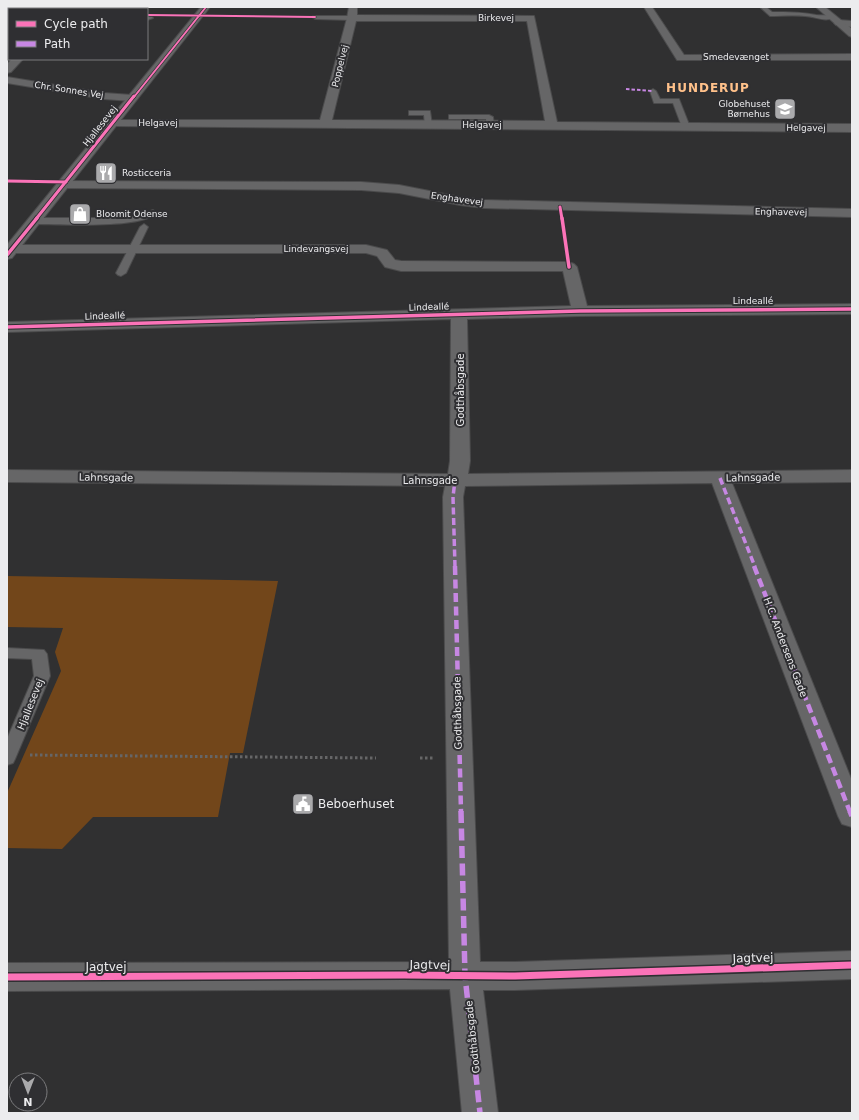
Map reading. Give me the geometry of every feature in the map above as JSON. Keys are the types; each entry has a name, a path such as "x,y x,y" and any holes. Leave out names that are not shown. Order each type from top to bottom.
{"street":[{"name":"Hjallesevej","path":"10,252 206,7"},
{"name":"Smedevænget","path":"648,7 680,58 852,57"},
{"path":"820,7 852,34"},
{"name":"Poppelvej","path":"325,124 352,12"},
{"name":"Birkevej","path":"352,12 531,18 552,125"},
{"path":"835,20 852,24"},
{"path":"7,70 17,60"},
{"name":"Chr. Sonnes Vej","path":"7,80 104,96 132,98"},
{"name":"Helgavej","path":"112,123 428,125 452,117 490,125 852,128"},
{"name":"Enghavevej","path":"63,185 361,186 399,189 460,201 484,204 852,213"},
{"name":"Lindevangsvej","path":"10,252 133,249 366,249 382,253 390,264 401,266 569,267 580,311"},
{"name":"Lindeallé","path":"7,327 580,311 852,309"},
{"name":"Godthåbsgade","path":"459,314 460,461 452,497 465,976 480,1113"},
{"name":"Lahnsgade","path":"7,476 455,480 852,476"},
{"name":"H.C. Andersens Gade","path":"720,478 852,816"},
{"name":"Jagtvej","path":"7,977 396,975 523,976 852,965"}],"lane":[{"path":"763,7 770,14 806,14 835,20"},
{"path":"314,17 352,12"},
{"path":"653,91 657,101 676,101 686,126"},
{"path":"412,113 427,113 428,125"},
{"path":"34,221 115,221 146,217 153,213"},
{"path":"122,273 144,227"},
{"name":"Hjallesevej","path":"7,653 39,654 42,676 8,757"}],"path":[{"path":"8,757 376,758"}],"shaded area":[{"path":"7,576 278,581 243,753 230,753 218,817 93,817 62,849 7,848 7,793 61,671 55,652 63,628 7,627"}],"marked path":[{"path":"626,89 653,91"},
{"path":"720,478 852,816"},
{"path":"455,480 453,497 465,976 480,1113"}],"cycle path":[{"path":"7,255 206,7"},
{"path":"148,15 315,17"},
{"path":"7,181 66,182"},
{"path":"560,207 569,267"},
{"path":"7,327 580,311 852,309"},
{"path":"7,977 404,975 515,976 852,965"}],"place":[{"name":"Globehuset Børnehus","path":"785,109"},
{"name":"Rosticceria","path":"106,173"},
{"name":"Bloomit Odense","path":"80,214"},
{"name":"Beboerhuset","path":"303,804"}],"district":[{"name":"HUNDERUP","path":"708,88"}]}
